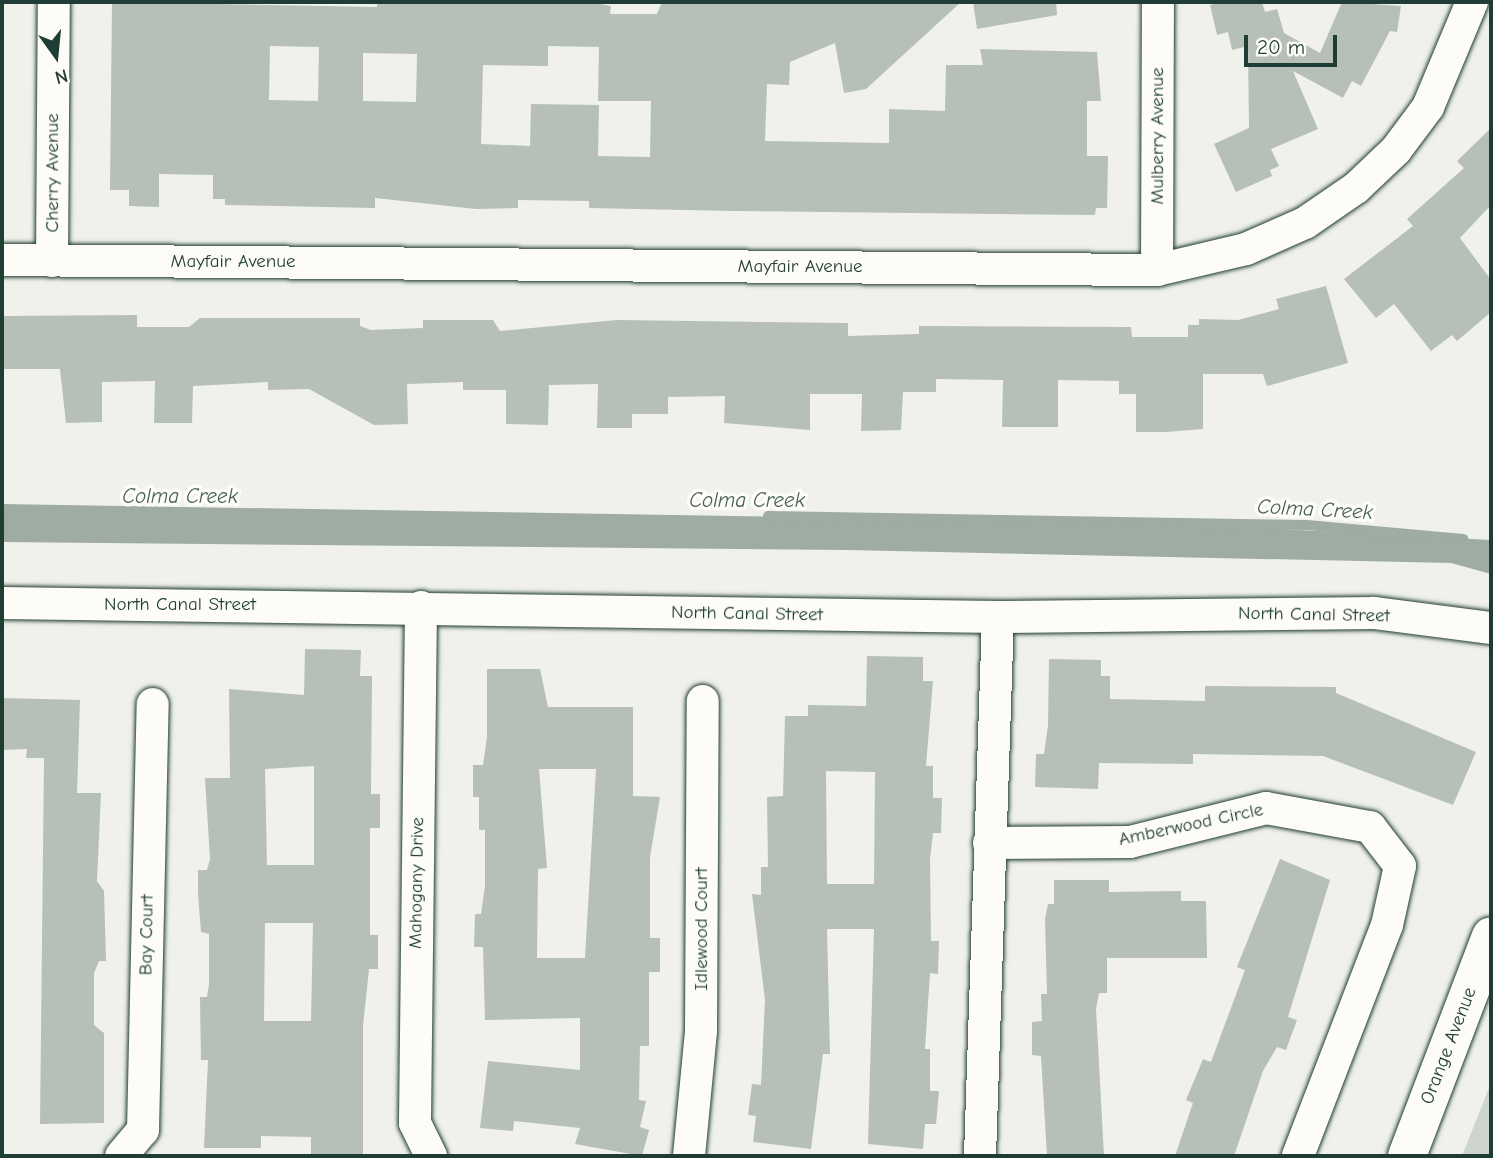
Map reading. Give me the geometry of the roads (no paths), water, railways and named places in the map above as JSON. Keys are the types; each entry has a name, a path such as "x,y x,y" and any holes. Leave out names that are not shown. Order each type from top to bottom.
{"street":[{"name":"Cherry Avenue","path":"52,261 54,2"},
{"name":"Mulberry Avenue","path":"1157,270 1158,2"},
{"name":"Mayfair Avenue","path":"2,260 1157,270 1246,249 1305,223 1356,188 1396,150 1428,107 1474,2"},
{"path":"1474,2 1491,7"},
{"name":"North Canal Street","path":"2,603 998,617 1374,613 1491,628"},
{"name":"Mahogany Drive","path":"421,607 415,1123 431,1156"},
{"path":"980,1156 998,617"},
{"name":"Idlewood Court","path":"689,1156 701,1031 703,701"},
{"name":"Bay Court","path":"121,1156 143,1130 153,704"},
{"name":"Amberwood Circle","path":"989,843 1130,842 1266,807 1370,827 1400,866 1387,925 1298,1156"},
{"name":"Orange Avenue","path":"1407,1156 1491,936"}],"waterway":[{"name":"Colma Creek","path":"768,516 1307,525 1463,539"}]}
